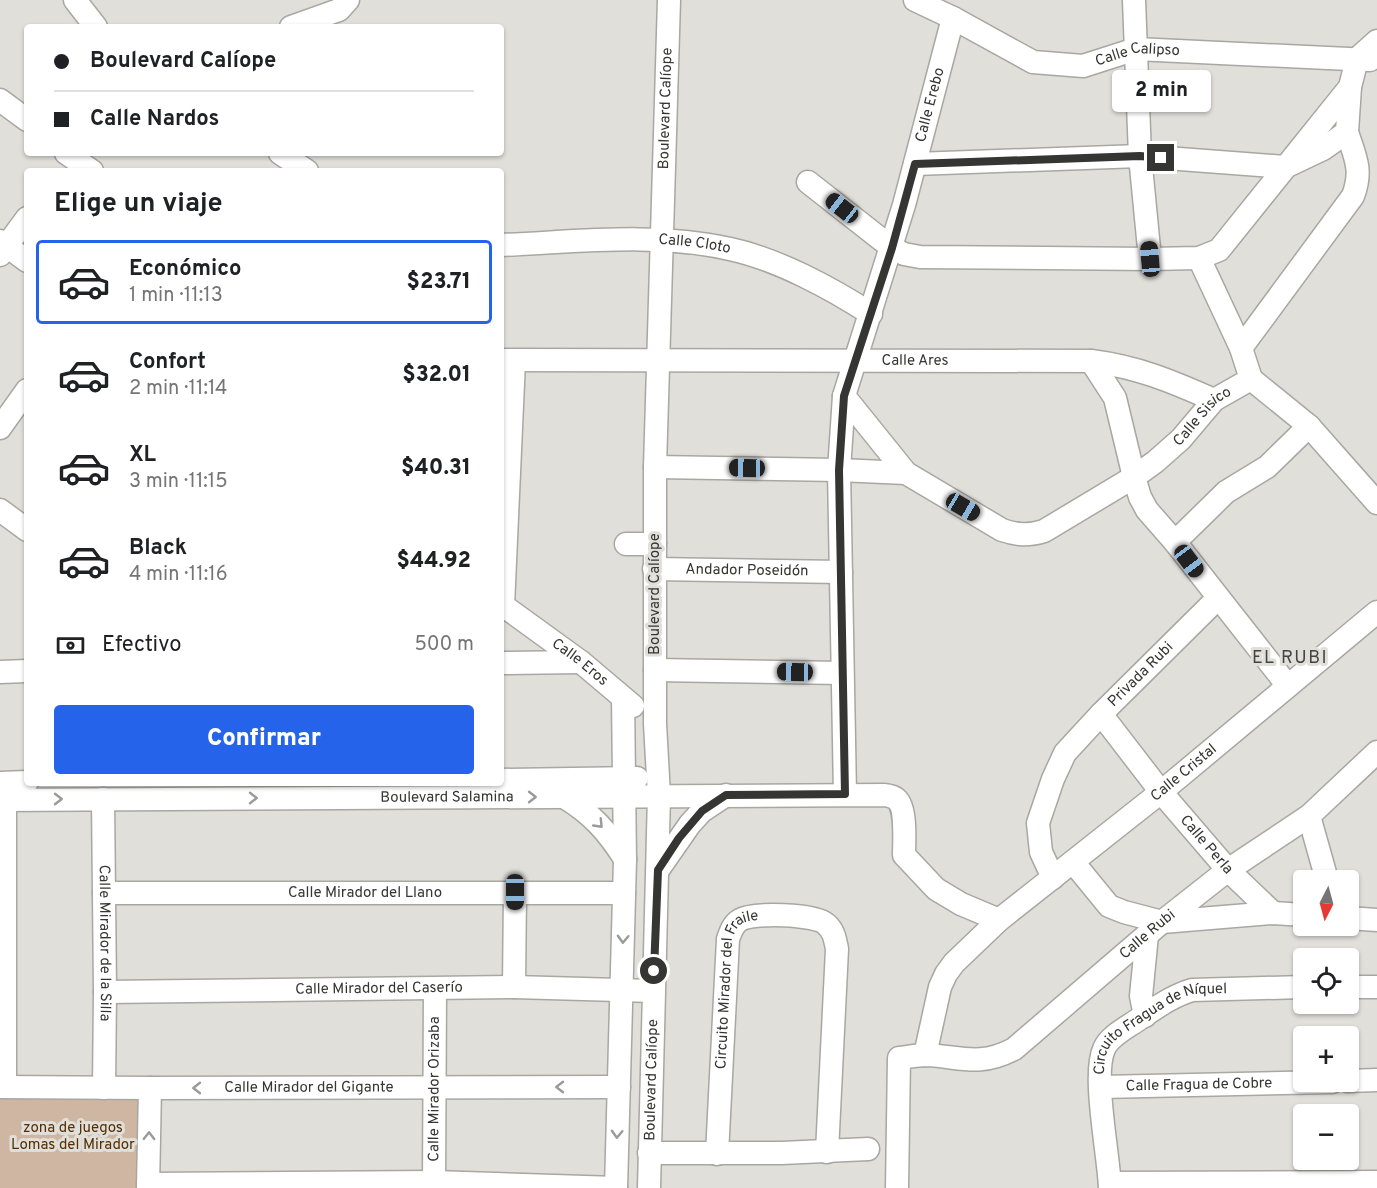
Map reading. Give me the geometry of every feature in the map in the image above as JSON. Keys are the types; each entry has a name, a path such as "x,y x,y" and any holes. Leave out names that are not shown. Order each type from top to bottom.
{"street":[{"name":"Boulevard Calíope","path":"650,1188 653,991 658,870 655,724 655,467 669,0"},
{"name":"Calle Calipso","path":"915,0 1033,62 1083,66 1136,49 1367,60"},
{"path":"1134,0 1140,156 1150,259"},
{"path":"81,2 94,24"},
{"path":"300,24 338,12"},
{"name":"Calle Erebo","path":"845,794 839,470 844,396 892,248 953,18"},
{"path":"808,182 892,248 904,254 920,257 1150,259 1209,254 1285,167 1350,87 1377,41"},
{"path":"1241,348 1353,196 1358,184 1359,170 1347,132 1350,87"},
{"path":"3,97 24,117"},
{"path":"915,164 1140,156 1285,167 1323,149 1347,132"},
{"path":"284,156 302,168"},
{"path":"68,159 86,168"},
{"path":"24,221 2,247 24,259"},
{"name":"Calle Cloto","path":"504,245 662,240 700,243 732,249 765,260 835,291 871,314"},
{"path":"1209,254 1251,379 1309,426 1377,503"},
{"path":"504,507 507,360"},
{"name":"Calle Ares","path":"507,360 1091,361 1122,365 1154,374 1214,400"},
{"path":"1091,361 1115,398 1134,477 1147,510 1175,542 1288,686"},
{"name":"Calle Sisico","path":"906,473 1002,530 1016,535 1030,535 1044,531 1134,477 1181,439 1214,400 1251,379"},
{"path":"844,396 906,473"},
{"path":"0,428 24,397"},
{"path":"1175,542 1226,492 1267,467 1309,426"},
{"path":"655,467 906,473"},
{"path":"0,510 24,528"},
{"path":"626,544 655,543"},
{"name":"Andador Poseidón","path":"654,569 841,572"},
{"name":"Privada Rubi","path":"1053,878 1041,852 1038,823 1053,779 1065,753 1218,598"},
{"name":"Calle Eros","path":"504,606 581,662 655,724"},
{"name":"Calle Cristal","path":"926,1055 940,987 945,974 954,963 999,920 1161,792 1377,612"},
{"path":"504,663 581,662"},
{"path":"655,670 842,673"},
{"path":"0,672 24,671"},
{"name":"Boulevard Calíope","path":"616,1188 625,860 623,698"},
{"name":"Calle Perla","path":"1101,714 1161,792 1228,870 1273,913"},
{"name":"Calle Rubi","path":"897,1188 899,1058 926,1055 981,1060 998,1057 1014,1049 1147,935 1228,870 1309,816 1372,761"},
{"name":"Boulevard Salamina","path":"504,780 624,788"},
{"path":"2,1087 2,794 24,783"},
{"name":"Boulevard Salamina","path":"2,794 103,799 564,797 624,788 658,786 726,795 885,795 895,797 903,812 904,855 936,889 961,904 999,920"},
{"path":"658,870 690,824 702,811 726,795"},
{"path":"564,797 585,810 599,823 611,836 625,860"},
{"name":"Calle Mirador de la Silla","path":"103,799 104,1088"},
{"path":"1309,816 1324,870"},
{"path":"1073,862 1109,906 1124,912 1147,935"},
{"path":"514,987 515,892"},
{"name":"Calle Mirador del Llano","path":"104,893 624,893"},
{"path":"1124,912 1147,935"},
{"path":"1147,935 1273,913 1293,914"},
{"name":"Circuito Mirador del Fraile","path":"717,1154 728,939 732,927 741,919 753,915 811,917 825,922 834,933 837,949 827,1152"},
{"path":"1359,919 1377,920"},
{"path":"1145,1016 1141,996 1147,935"},
{"name":"Calle Mirador del Caserío","path":"105,992 514,987 653,991"},
{"name":"Circuito Fragua de Níquel","path":"1110,1185 1101,1087 1100,1062 1104,1047 1116,1035 1176,995 1192,990 1293,987"},
{"path":"1359,987 1377,987"},
{"name":"Calle Mirador Orizaba","path":"434,1185 435,989"},
{"path":"1359,1081 1377,1080"},
{"name":"Calle Fragua de Cobre","path":"1101,1087 1293,1083"},
{"name":"Calle Mirador del Gigante","path":"2,1087 619,1087"},
{"path":"150,1088 148,1186 434,1185 616,1188"},
{"path":"649,1153 827,1152 868,1149"},
{"path":"1110,1185 1377,1182"}],"green space":[{"name":"zona de juegos Lomas del Mirador","path":"146,1085 146,1188 0,1188 0,1086"}],"district":[{"name":"EL RUBI","path":"1290,658"}],"route":[{"path":"654,971 658,870 679,838 702,811 726,795 845,794 839,470 844,396 892,248 915,164 1140,156 1161,158"}]}
